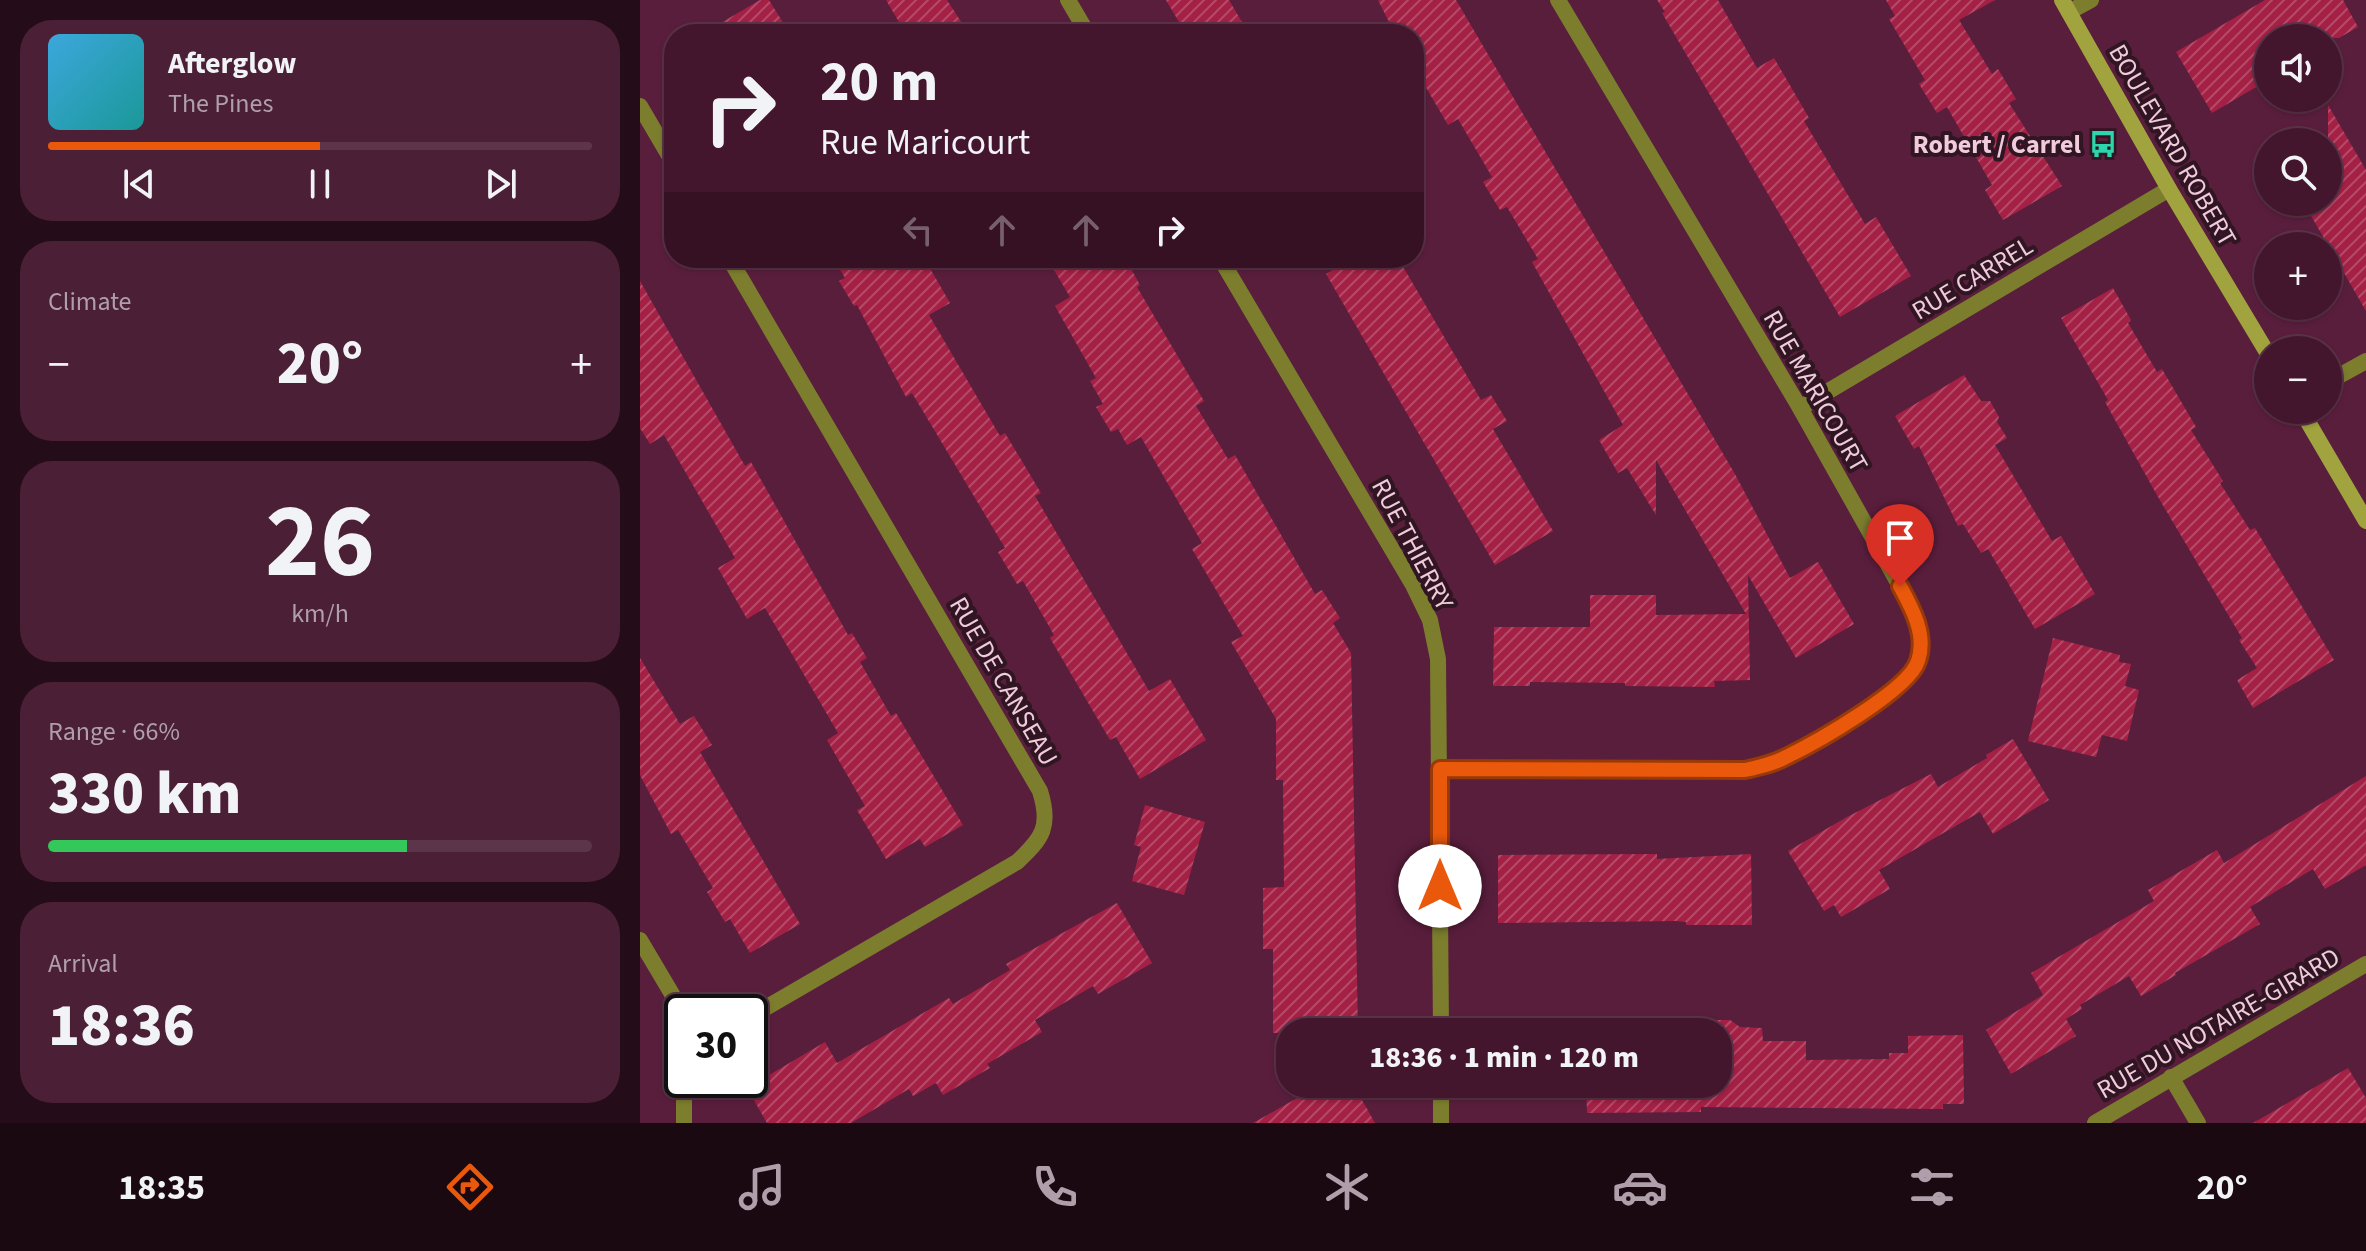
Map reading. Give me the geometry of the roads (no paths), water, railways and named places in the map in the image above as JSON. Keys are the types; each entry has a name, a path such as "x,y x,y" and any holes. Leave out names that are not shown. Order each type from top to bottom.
{"street":[{"path":"1068,0 1082,24"},
{"name":"RUE MARICOURT","path":"1440,769 1745,770 1766,766 1786,758 1886,697 1905,682 1918,661 1921,637 1914,611 1800,408 1558,0"},
{"path":"2066,6 2091,0"},
{"name":"BOULEVARD ROBERT","path":"2066,6 2169,189 2257,336"},
{"path":"640,106 664,147"},
{"name":"RUE CARREL","path":"1800,408 2169,189"},
{"name":"RUE DE CANSEAU","path":"735,268 1033,777 1046,810 1044,831 1017,862 768,1007"},
{"name":"RUE THIERRY","path":"1226,268 1413,585 1430,620 1438,659 1441,1018"},
{"path":"2342,374 2366,361"},
{"path":"2309,424 2366,521"},
{"path":"640,940 672,994"},
{"name":"RUE DU NOTAIRE-GIRARD","path":"2095,1123 2366,964"},
{"path":"2171,1077 2198,1123"},
{"path":"684,1098 684,1123"},
{"path":"1441,1098 1441,1123"}],"place":[{"name":"Robert / Carrel","path":"2103,144"}]}
